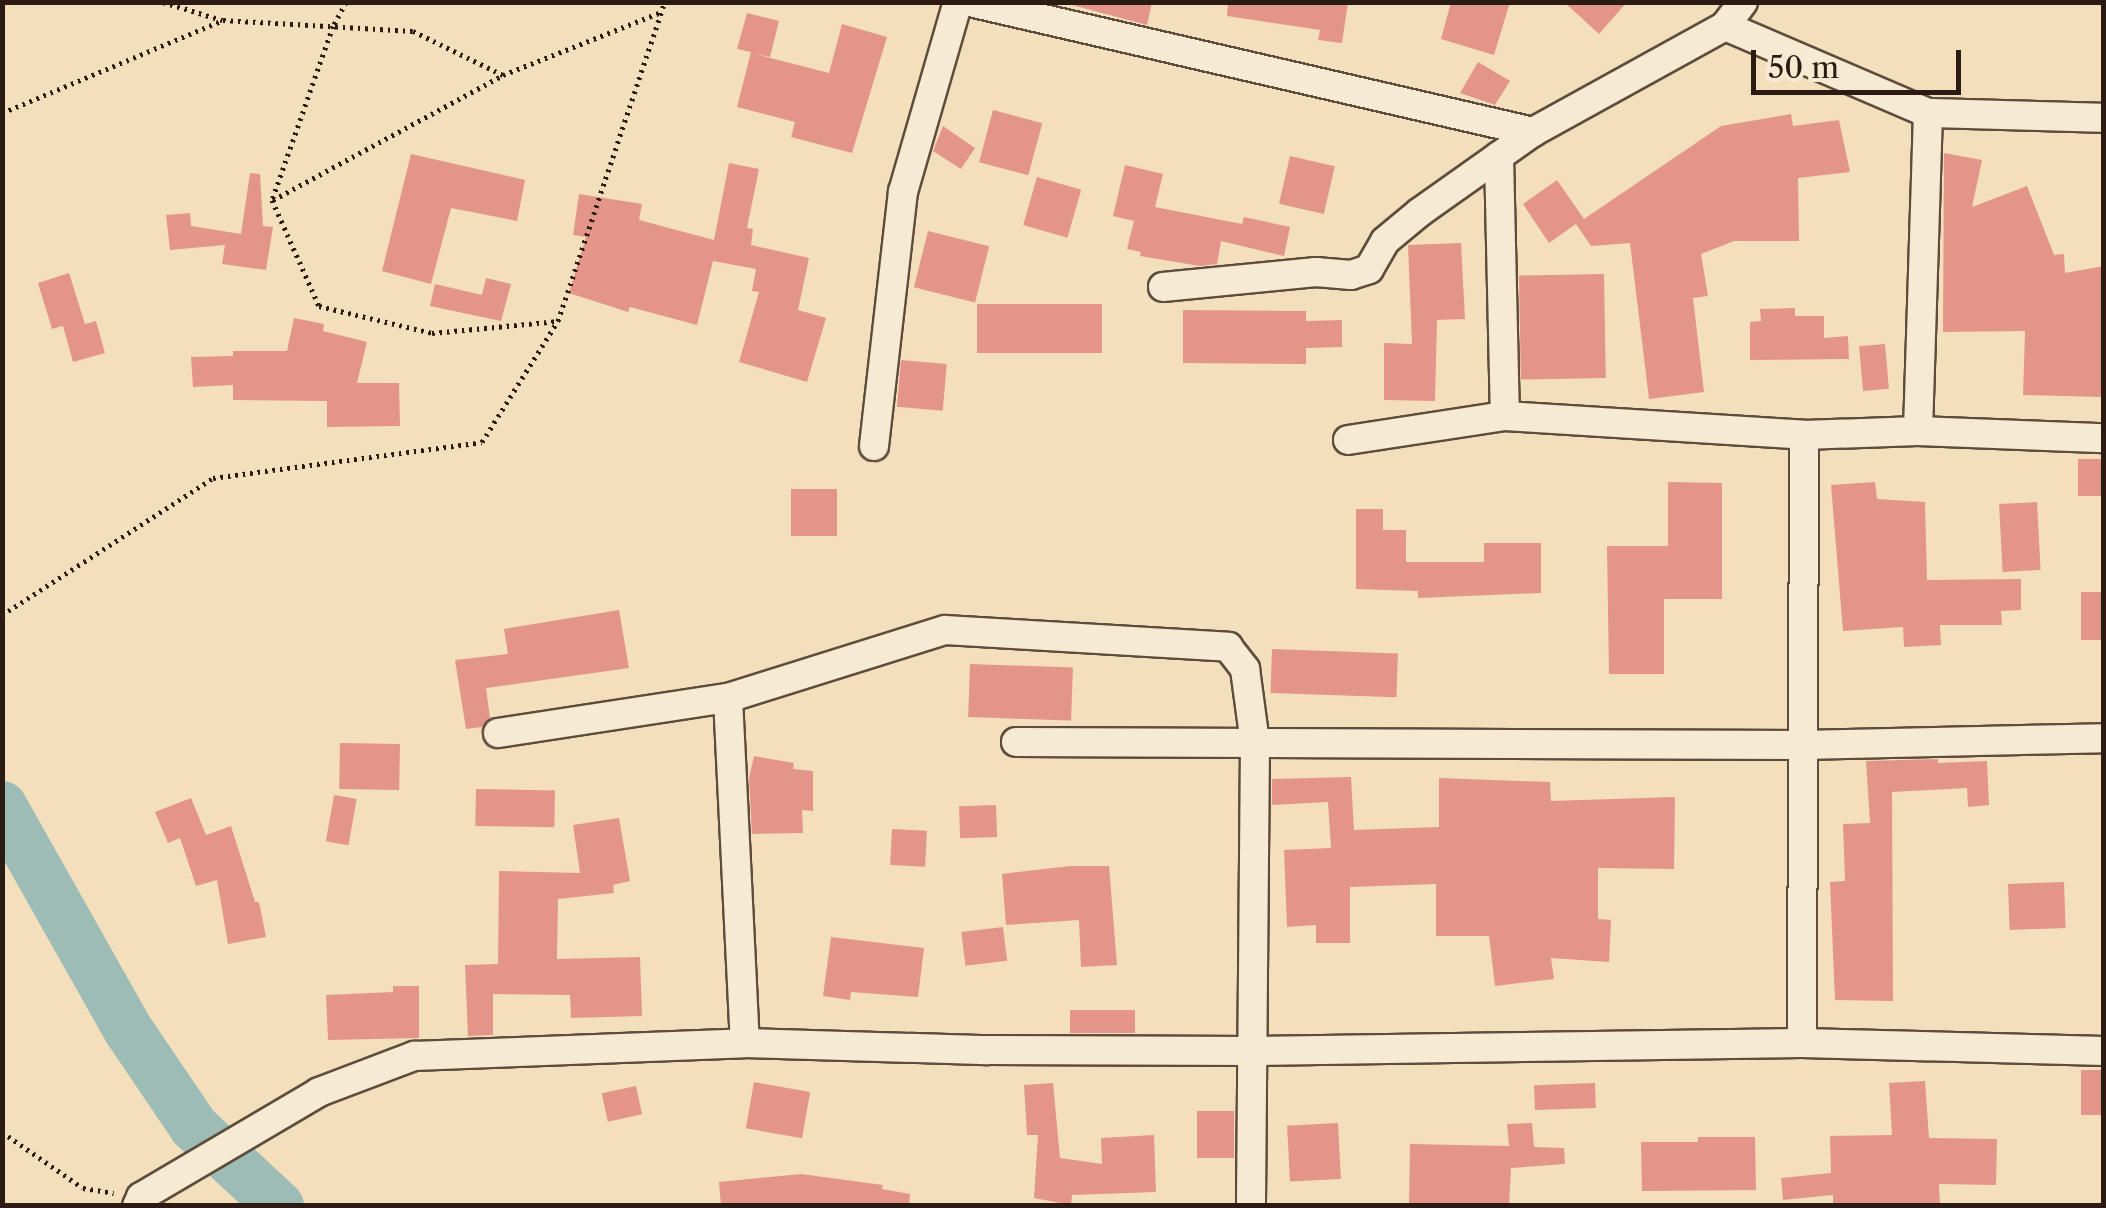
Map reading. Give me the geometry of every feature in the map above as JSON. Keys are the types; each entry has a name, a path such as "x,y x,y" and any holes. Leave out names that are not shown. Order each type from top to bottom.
{"street":[{"path":"874,446 903,192 958,2"},
{"path":"970,2 1533,132"},
{"path":"1164,286 1316,272 1351,275 1369,270 1385,241 1499,156 1533,132 1725,26 1744,2"},
{"path":"1725,26 1928,113 2104,118"},
{"path":"1918,431 1928,113"},
{"path":"1499,156 1505,416"},
{"path":"1348,440 1505,416 1804,435 1918,431 2104,438"},
{"path":"1802,1043 1804,435"},
{"path":"498,733 728,698 946,630 1228,647 1246,668 1255,743 1250,1206"},
{"path":"728,698 746,1042"},
{"path":"1016,742 1802,745 2104,738"},
{"path":"139,1201 319,1092 414,1056 746,1042 988,1050 1254,1051 1802,1043 2104,1051"}],"path":[{"path":"163,2 223,20 413,31 503,75"},
{"path":"346,2 333,26 272,200 320,306 432,333 558,321"},
{"path":"2,615 213,478 482,442 558,321 665,2"},
{"path":"272,200 503,75 659,14"},
{"path":"2,113 223,20"},
{"path":"2,1132 83,1188 139,1201"}],"building":[{"path":"1061,2 1152,2 1147,25"},
{"path":"1228,2 1348,2 1342,43 1318,40 1320,30 1227,16"},
{"path":"1451,2 1510,2 1494,55 1441,39"},
{"path":"1564,2 1627,2 1599,34"},
{"path":"747,13 779,21 770,57 751,53 829,73 842,24 887,37 852,153 791,137 795,122 737,107 751,52 737,49"},
{"path":"1478,62 1510,81 1495,105 1460,93"},
{"path":"993,110 1042,123 1028,175 979,162"},
{"path":"1791,114 1793,126 1839,120 1850,172 1798,178 1799,241 1734,241 1701,254 1708,296 1693,298 1704,392 1649,399 1630,243 1591,246 1576,224 1549,243 1523,204 1557,180 1584,219 1721,126"},
{"path":"943,126 975,148 961,169 933,151"},
{"path":"1944,153 1982,160 1972,207 2027,186 2054,255 2064,254 2065,273 2104,266 2104,397 2023,395 2025,331 1943,332"},
{"path":"411,154 525,180 517,221 451,208 431,284 382,271"},
{"path":"1290,156 1335,166 1324,214 1279,204"},
{"path":"729,163 759,169 747,228 753,229 751,245 809,258 798,310 826,318 807,382 739,362 759,292 752,291 756,269 713,261 697,325 630,307 628,312 569,293 586,237 573,235 579,194 642,204 639,220 714,240"},
{"path":"1125,165 1163,174 1155,207 1242,224 1244,217 1290,227 1284,256 1221,241 1217,264 1200,266 1140,256 1141,252 1127,249 1134,221 1113,216"},
{"path":"250,173 260,174 263,226 273,227 266,270 222,264 225,245 170,250 166,215 190,213 191,226 241,234"},
{"path":"1037,177 1081,190 1067,238 1023,225"},
{"path":"928,231 989,246 975,303 914,287"},
{"path":"1461,243 1465,319 1437,320 1435,401 1384,400 1384,343 1412,344 1408,245"},
{"path":"69,273 85,324 96,321 105,353 73,362 63,326 52,329 38,283"},
{"path":"1604,274 1606,378 1521,379 1519,275"},
{"path":"486,278 511,284 501,321 430,306 435,284 482,295"},
{"path":"977,304 1102,304 1102,353 977,353"},
{"path":"1795,308 1795,316 1824,316 1824,338 1848,336 1849,359 1750,360 1750,322 1761,321 1760,309"},
{"path":"1183,310 1306,311 1306,321 1342,320 1342,347 1306,348 1306,364 1183,363"},
{"path":"294,318 324,324 323,331 367,342 357,383 399,383 400,426 327,427 327,401 233,400 233,385 193,387 191,357 233,356 233,351 287,351"},
{"path":"1885,344 1889,389 1863,391 1859,346"},
{"path":"901,360 947,364 943,411 897,407"},
{"path":"2078,459 2104,459 2104,496 2078,496"},
{"path":"1668,482 1722,483 1722,599 1664,599 1664,674 1609,674 1607,546 1668,546"},
{"path":"1875,482 1877,499 1925,502 1927,580 2021,579 2021,610 2001,611 2002,625 1940,625 1941,645 1904,647 1903,627 1843,631 1831,485"},
{"path":"791,489 837,489 837,536 791,536"},
{"path":"2037,502 2041,570 2003,572 1999,504"},
{"path":"1356,509 1383,509 1383,530 1406,530 1406,562 1484,562 1484,543 1541,543 1541,593 1418,598 1418,591 1356,589"},
{"path":"2081,592 2104,592 2104,640 2081,640"},
{"path":"619,610 629,668 486,688 490,718 482,727 466,729 455,660 508,654 504,629"},
{"path":"1272,649 1398,653 1396,697 1270,693"},
{"path":"970,664 1073,668 1071,721 968,717"},
{"path":"340,743 400,744 399,790 339,789"},
{"path":"754,756 794,763 793,769 813,771 813,811 802,810 803,833 752,834 749,778"},
{"path":"1938,759 1938,763 1987,761 1989,805 1968,807 1967,788 1892,792 1893,1001 1835,1000 1830,882 1845,881 1843,824 1870,823 1866,761"},
{"path":"1351,777 1354,830 1439,827 1439,778 1550,782 1551,801 1675,797 1674,869 1598,868 1598,919 1611,920 1609,962 1551,958 1554,979 1495,986 1489,936 1436,936 1436,884 1350,887 1350,943 1316,943 1316,925 1287,927 1284,850 1331,848 1328,802 1272,805 1272,779"},
{"path":"476,789 555,790 554,827 475,826"},
{"path":"334,795 357,799 348,845 326,841"},
{"path":"191,798 206,835 231,826 255,902 259,902 266,937 228,944 217,880 196,886 180,838 168,843 155,812"},
{"path":"996,805 997,837 960,838 959,806"},
{"path":"619,818 630,881 613,885 614,893 558,899 557,959 640,957 642,1016 571,1018 570,995 493,994 493,1035 468,1036 465,965 498,964 499,871 580,873 573,825"},
{"path":"892,829 927,831 925,867 890,865"},
{"path":"1109,866 1117,965 1081,967 1079,920 1006,925 1002,874"},
{"path":"2064,882 2066,928 2010,930 2008,884"},
{"path":"1003,927 1007,961 965,966 961,932"},
{"path":"831,937 924,948 918,997 851,992 850,1000 823,996"},
{"path":"393,986 419,986 419,1038 328,1040 326,995 393,992"},
{"path":"1070,1010 1135,1010 1135,1033 1070,1033"},
{"path":"2081,1070 2104,1070 2104,1115 2081,1115"},
{"path":"1925,1081 1929,1138 1997,1139 1996,1185 1939,1184 1940,1206 1833,1206 1833,1195 1783,1200 1781,1178 1831,1173 1830,1136 1892,1135 1889,1083"},
{"path":"754,1082 810,1092 802,1138 746,1128"},
{"path":"1053,1083 1060,1158 1102,1164 1101,1138 1154,1135 1156,1192 1072,1195 1071,1205 1034,1198 1038,1135 1027,1135 1024,1085"},
{"path":"1595,1083 1596,1108 1535,1110 1534,1085"},
{"path":"636,1086 642,1114 608,1122 602,1093"},
{"path":"1197,1111 1234,1111 1234,1158 1197,1158"},
{"path":"1338,1123 1341,1179 1290,1182 1287,1126"},
{"path":"1532,1123 1534,1147 1564,1148 1565,1164 1511,1168 1509,1206 1409,1206 1410,1144 1509,1146 1507,1124"},
{"path":"1698,1137 1755,1137 1756,1190 1642,1191 1641,1142 1698,1142"},
{"path":"801,1174 883,1185 882,1189 910,1194 909,1206 721,1206 719,1182"}],"waterway":[{"path":"2,806 129,1031 194,1127 279,1206"}]}
